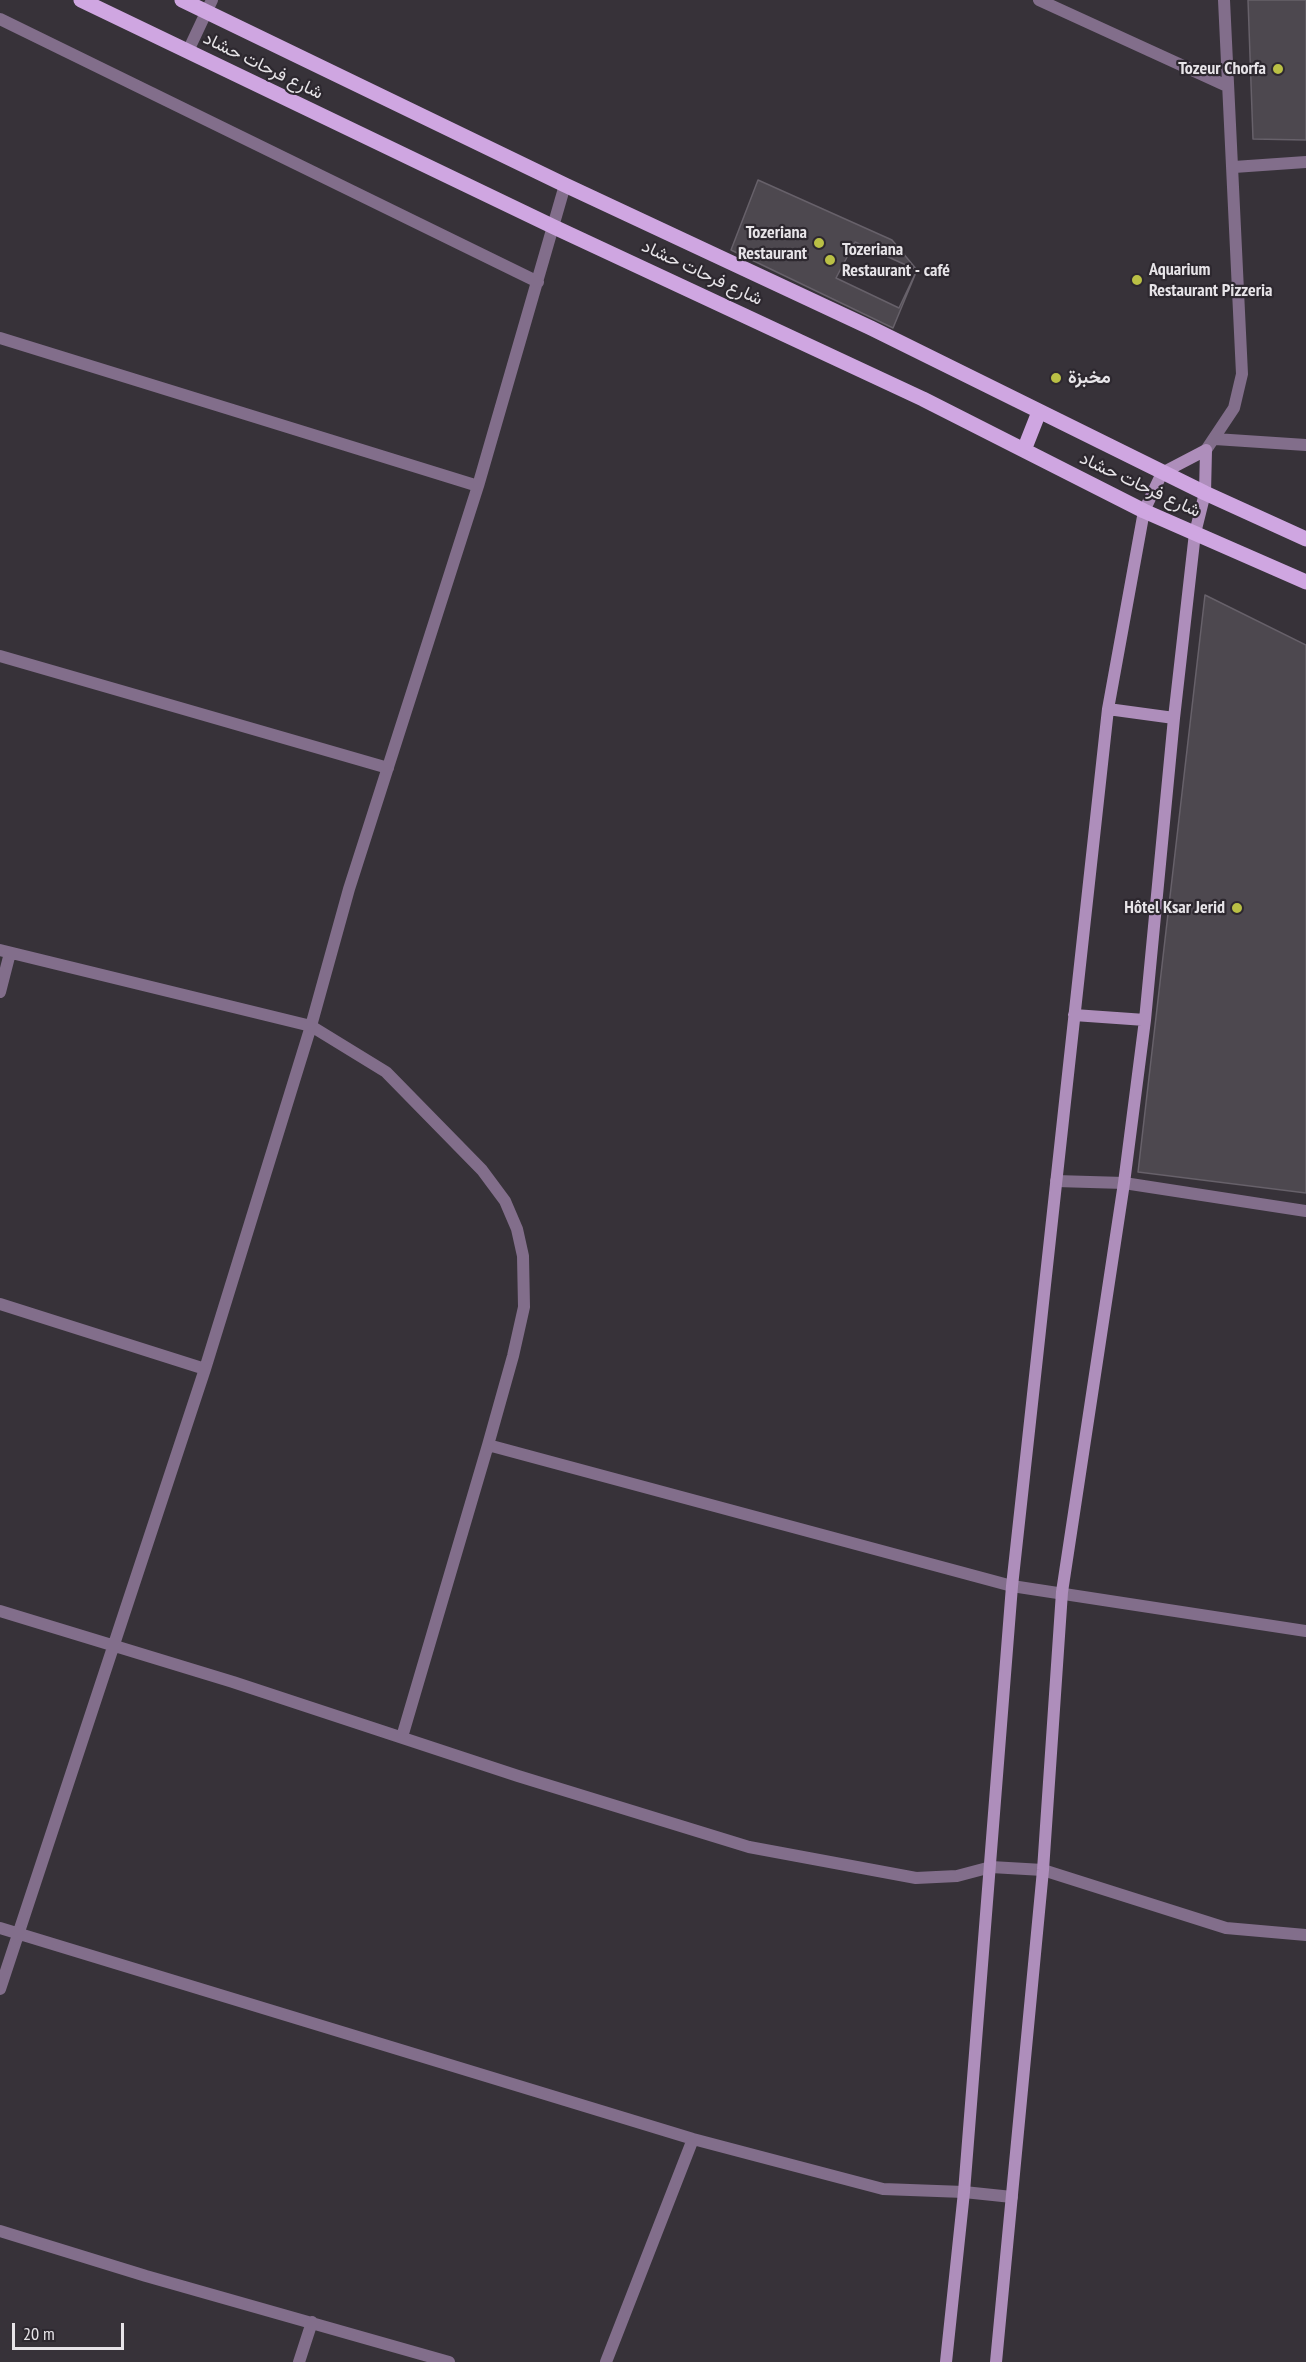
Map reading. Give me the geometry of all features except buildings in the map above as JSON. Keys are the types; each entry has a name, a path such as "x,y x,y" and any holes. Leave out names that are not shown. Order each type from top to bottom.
{"main road":[{"name":"شارع فرحات حشاد","path":"81,0 554,227 913,394 1144,511 1306,582"},
{"name":"شارع فرحات حشاد","path":"182,0 209,6 565,185 743,267 1206,494 1306,539"},
{"path":"1024,450 1039,412"}],"street":[{"path":"1039,0 1227,86"},
{"path":"946,2362 964,2192 1012,1586 1108,710 1144,511 1162,472 1206,450 1215,439 1234,408 1242,374 1234,167 1227,86 1224,0"},
{"path":"188,51 209,6"},
{"path":"0,19 538,282"},
{"path":"1234,167 1306,162"},
{"path":"0,1989 205,1369 311,1026 350,889 478,486 565,185"},
{"path":"0,338 478,486"},
{"path":"1215,439 1306,445"},
{"path":"996,2362 1043,1870 1062,1592 1124,1183 1145,1020 1174,718 1195,532 1206,494 1206,450"},
{"path":"0,656 388,768"},
{"path":"1108,710 1174,718"},
{"path":"0,992 5,952 311,1026 386,1072 482,1170 505,1201 517,1229 523,1256 524,1307 488,1445 402,1737"},
{"path":"1074,1015 1145,1020"},
{"path":"1056,1181 1124,1183 1306,1211"},
{"path":"0,1305 205,1369"},
{"path":"488,1445 1012,1586 1306,1631"},
{"path":"0,1611 402,1737 518,1776 749,1846 916,1878 957,1876 991,1867 1043,1870 1226,1928 1306,1935"},
{"path":"0,1928 693,2139 883,2189 964,2192 1012,2197"},
{"path":"606,2362 693,2139"},
{"path":"0,2231 146,2276 449,2362"},
{"path":"299,2362 312,2322"}],"place":[{"name":"Tozeur Chorfa","path":"1278,69"},
{"name":"Tozeriana Restaurant","path":"819,243"},
{"name":"Tozeriana Restaurant - café","path":"830,260"},
{"name":"Aquarium Restaurant Pizzeria","path":"1137,280"},
{"name":"مخبزة","path":"1056,378"},
{"name":"Hôtel Ksar Jerid","path":"1237,908"}]}
